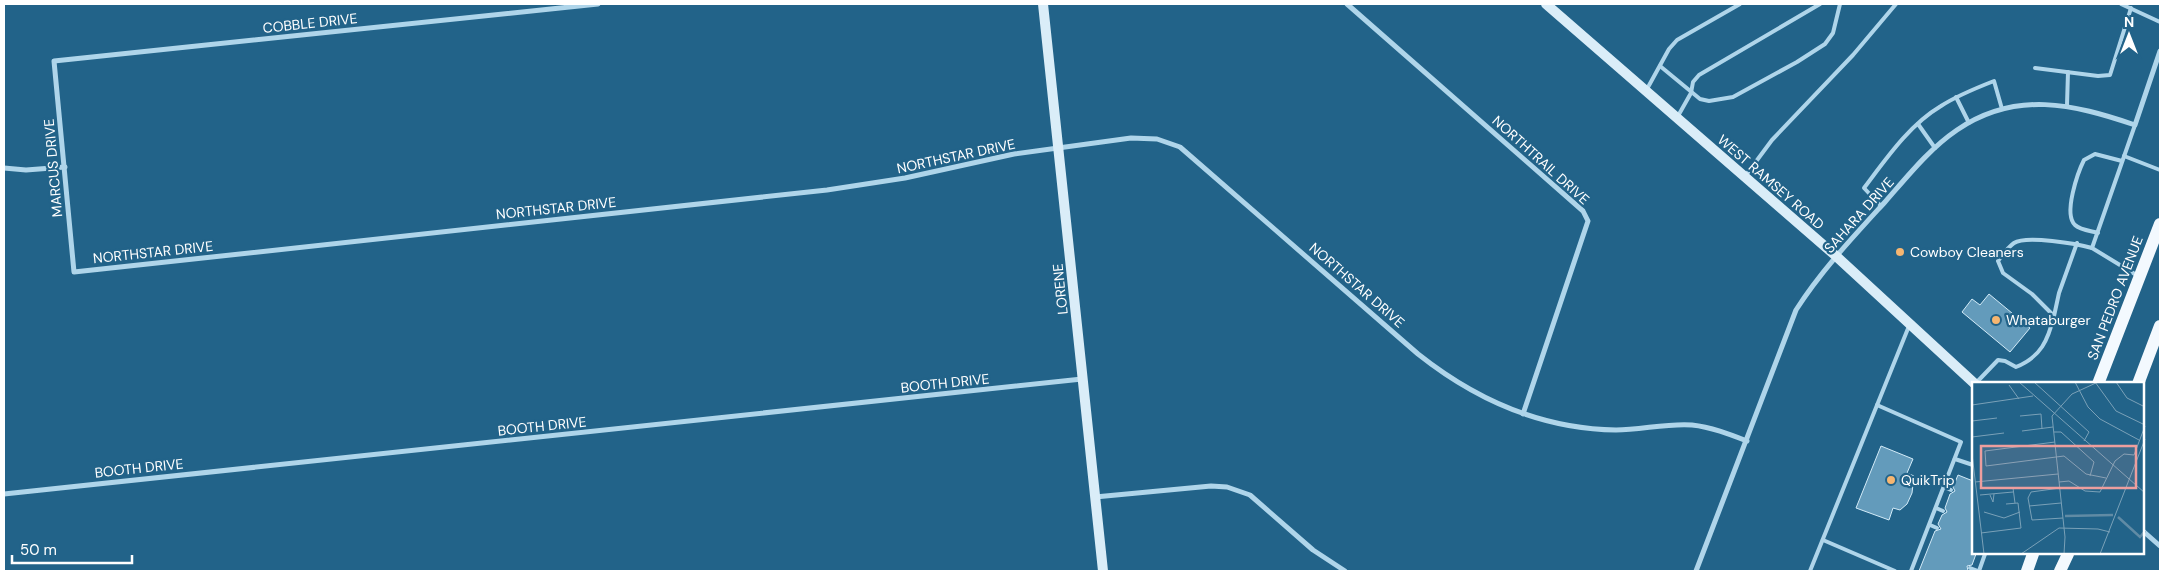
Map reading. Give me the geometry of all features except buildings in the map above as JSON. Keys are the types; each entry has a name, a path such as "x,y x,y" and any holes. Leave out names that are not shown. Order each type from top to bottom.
{"main road":[{"name":"SAN PEDRO AVENUE","path":"2099,382 2160,224"},
{"path":"2139,382 2160,326"},
{"path":"2026,571 2033,555"},
{"path":"2060,571 2068,555"}],"street":[{"name":"COBBLE DRIVE","path":"54,61 598,4"},
{"name":"LORENE","path":"1042,4 1103,571"},
{"name":"NORTHTRAIL DRIVE","path":"1347,4 1584,211 1588,221 1523,414"},
{"name":"WEST RAMSEY ROAD","path":"1546,4 1836,256 1973,382"},
{"path":"2135,125 2160,51"},
{"name":"MARCUS DRIVE","path":"54,61 74,272"},
{"name":"SAHARA DRIVE","path":"1696,571 1796,310 1813,284 1836,256 1935,148 1957,130 1984,115 2028,104 2067,105 2091,110 2135,125"},
{"name":"NORTHSTAR DRIVE","path":"74,272 827,190 905,178 1014,154 1131,138 1157,139 1180,147 1447,376 1469,390 1523,414 1556,424 1587,429 1618,430 1691,425 1713,428 1747,441"},
{"path":"4,168 26,170 65,167"},
{"name":"BOOTH DRIVE","path":"4,494 1083,380"},
{"path":"1095,496 1211,486 1227,487 1250,496 1313,550 1345,571"},
{"path":"2144,531 2160,546"}],"lane":[{"path":"1646,91 1669,49 1677,40 1740,4"},
{"path":"1677,118 1691,93 1693,82 1699,75 1820,4"},
{"path":"1660,66 1700,99 1709,101 1733,97 1797,62 1825,44 1833,33 1840,4"},
{"path":"1744,176 1772,140 1854,56 1896,4"},
{"path":"2121,4 2160,22"},
{"path":"2035,68 2098,76 2110,75 2131,8"},
{"path":"2067,105 2068,72"},
{"path":"1881,206 1864,188 1918,124 1940,106 1994,81 2002,109"},
{"path":"1956,97 1969,123"},
{"path":"1918,124 1935,148"},
{"path":"2092,248 2135,125"},
{"path":"2098,233 2075,225 2070,218 2074,182 2084,160 2095,154 2122,161"},
{"path":"2124,156 2160,170"},
{"path":"2054,316 2032,294 2003,272 1998,261 2014,242 2076,243 2092,248 2140,277"},
{"path":"1977,382 1998,360 2016,367 2038,355 2050,330 2059,293 2076,243"},
{"path":"1810,571 1910,324"},
{"path":"1877,405 1961,442 1911,571"},
{"path":"1955,459 1972,465"},
{"path":"1944,487 1952,490"},
{"path":"1936,508 1943,511"},
{"path":"1930,525 1937,528"},
{"path":"1823,540 1895,571"},
{"path":"1921,549 1927,552"},
{"path":"1970,568 1978,571 1985,555"}],"place":[{"name":"Cowboy Cleaners","path":"1900,252"},
{"name":"Whataburger","path":"1996,320"},
{"name":"QuikTrip","path":"1891,480"}]}
